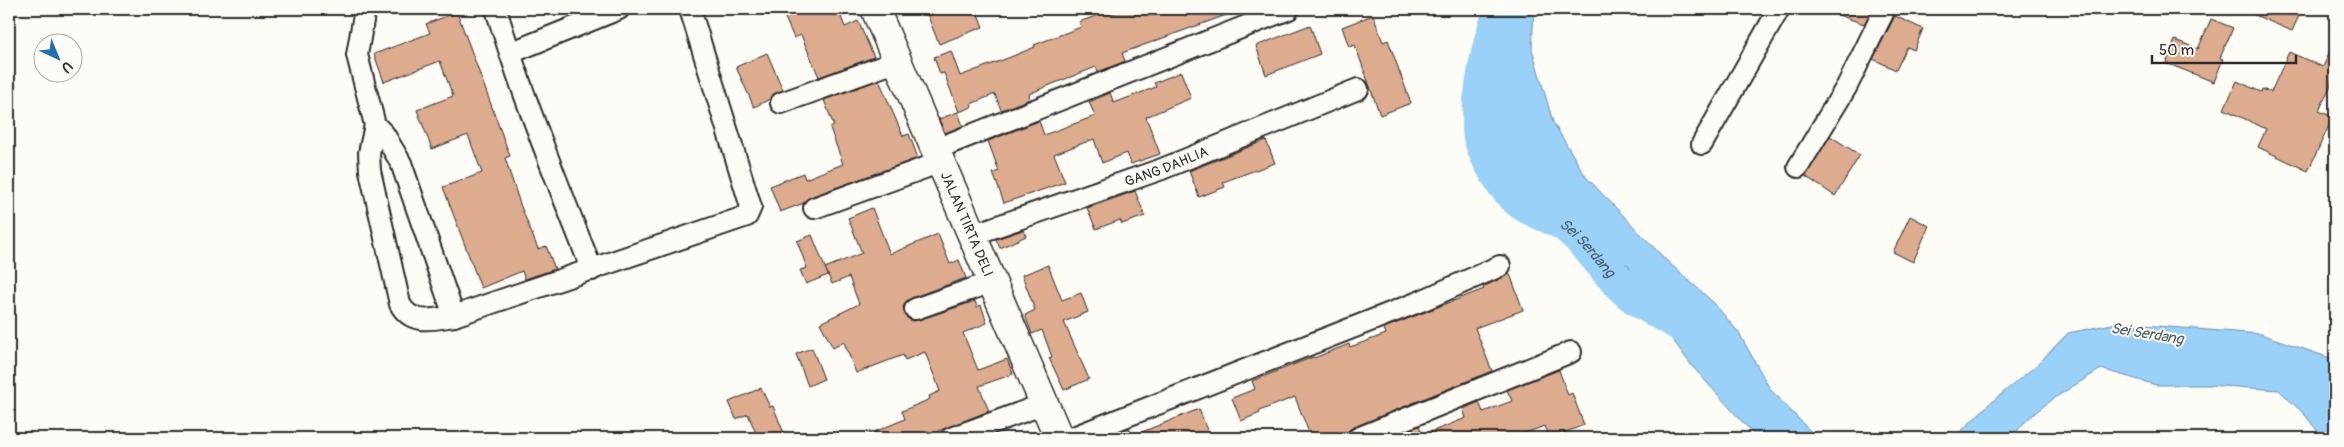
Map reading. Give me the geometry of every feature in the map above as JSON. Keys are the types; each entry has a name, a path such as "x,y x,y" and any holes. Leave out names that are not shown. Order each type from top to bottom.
{"street":[{"path":"365,9 357,55 375,125 369,153 370,170 400,304 409,315 423,320 454,316 743,218 750,211 751,207 690,9"},
{"path":"496,9 552,170 592,270"},
{"path":"510,53 619,9"},
{"name":"JALAN TIRTA DELI","path":"875,9 1059,438"},
{"path":"814,208 1289,9"},
{"path":"1702,144 1779,9"},
{"path":"1798,167 1847,86 1885,9"},
{"path":"781,103 898,61"},
{"name":"GANG DAHLIA","path":"972,235 1162,169 1358,89"},
{"path":"375,125 384,134 401,163 454,316"},
{"path":"1071,438 1421,301 1500,266"},
{"path":"915,309 992,282"},
{"path":"1358,438 1571,352"},
{"path":"951,438 1044,404"}],"water":[{"path":"1492,9 1534,9 1532,49 1553,122 1586,177 1668,262 1714,303 1739,333 1770,389 1814,435 1821,438 1757,438 1692,366 1652,312 1628,265 1558,236 1515,182 1489,117 1486,41"},
{"path":"2117,323 2261,334 2330,358 2335,363 2335,438 2323,438 2305,415 2279,390 2209,385 2156,385 2101,369 2041,408 2020,427 2012,438 1954,438 1988,405 2038,364 2068,333"}],"building":[{"path":"781,9 838,9 845,27 858,21 874,57 819,77 801,35 794,38"},
{"path":"925,9 976,9 983,27 939,44"},
{"path":"1125,9 1240,10 1122,53 1125,61 1098,72 1096,67 1045,87 1029,94 1030,99 1001,110 995,94 971,104 972,107 959,112 944,73 940,74 934,57 951,51 960,76 1081,27 1079,22 1107,12 1108,15"},
{"path":"1827,9 1872,9 1864,24 1827,11"},
{"path":"2241,9 2302,9 2292,31"},
{"path":"457,12 510,156 505,158 520,204 538,249 546,246 555,269 525,279 522,271 481,288 443,187 482,173 468,135 432,149 417,110 453,96 440,61 384,82 374,54 430,33 426,24"},
{"path":"1373,15 1383,42 1388,40 1411,103 1380,115 1355,45 1349,47 1342,27"},
{"path":"1895,16 1923,29 1914,50 1907,47 1896,70 1873,59"},
{"path":"2211,19 2233,28 2220,58 2223,59 2214,82 2166,63 2175,40 2198,49"},
{"path":"1310,25 1320,54 1266,75 1256,46"},
{"path":"2335,39 2335,76 2319,111 2333,117 2308,171 2258,147 2266,129 2224,109 2237,81 2261,92 2262,89 2271,92 2289,52 2323,67"},
{"path":"767,53 783,90 754,107 736,67"},
{"path":"1181,72 1191,98 1146,117 1160,154 1131,164 1127,153 1102,163 1094,139 1054,154 1065,182 1004,203 993,173 999,171 988,141 1039,121 1044,135 1095,116 1089,102 1110,93 1114,103 1156,87 1154,83"},
{"path":"879,80 903,136 909,134 918,158 810,197 804,203 780,212 770,186 803,173 805,179 843,164 830,128 834,126 824,100"},
{"path":"958,112 963,126 945,133 939,119"},
{"path":"1830,136 1860,155 1835,196 1805,176"},
{"path":"1266,140 1275,163 1223,182 1225,187 1199,197 1189,171"},
{"path":"1135,191 1145,216 1122,224 1120,220 1096,229 1087,208"},
{"path":"872,208 890,254 938,234 950,264 959,260 966,278 911,298 903,307 907,318 912,321 919,320 975,301 977,307 981,305 987,323 963,333 978,370 1007,359 1013,374 979,386 989,411 938,431 939,438 860,438 905,419 902,411 930,399 929,396 940,391 925,352 905,360 903,355 856,373 844,342 833,348 820,323 859,304 849,277 832,284 825,268 862,253 848,218"},
{"path":"1910,216 1929,226 1913,262 1893,252"},
{"path":"1023,230 1026,236 1000,248 996,239"},
{"path":"812,235 828,275 806,284 800,270 807,268 797,241"},
{"path":"1048,265 1062,300 1081,293 1088,312 1064,322 1089,379 1064,390 1049,358 1052,357 1042,330 1032,334 1025,315 1035,310 1022,275"},
{"path":"1510,274 1523,310 1475,328 1492,371 1354,427 1348,431 1346,438 1311,438 1295,397 1259,411 1260,413 1241,421 1232,398 1255,389 1252,381 1349,344 1350,347 1386,334 1384,328 1484,289 1483,287"},
{"path":"812,348 824,379 808,386 796,354"},
{"path":"1559,370 1568,395 1572,393 1584,425 1550,438 1545,426 1510,438 1389,438 1419,426 1423,435 1466,418 1463,409 1479,402 1483,412 1512,401 1507,390"},
{"path":"761,388 770,407 773,406 786,438 758,438 748,414 736,419 729,402"},
{"path":"1199,409 1210,438 1103,438 1129,428 1132,436"}],"waterway":[{"name":"Sei Serdang","path":"1503,9 1493,35 1485,70 1480,106 1481,141 1493,166 1508,189 1518,200 1567,226 1576,233 1626,290 1690,331"}]}
